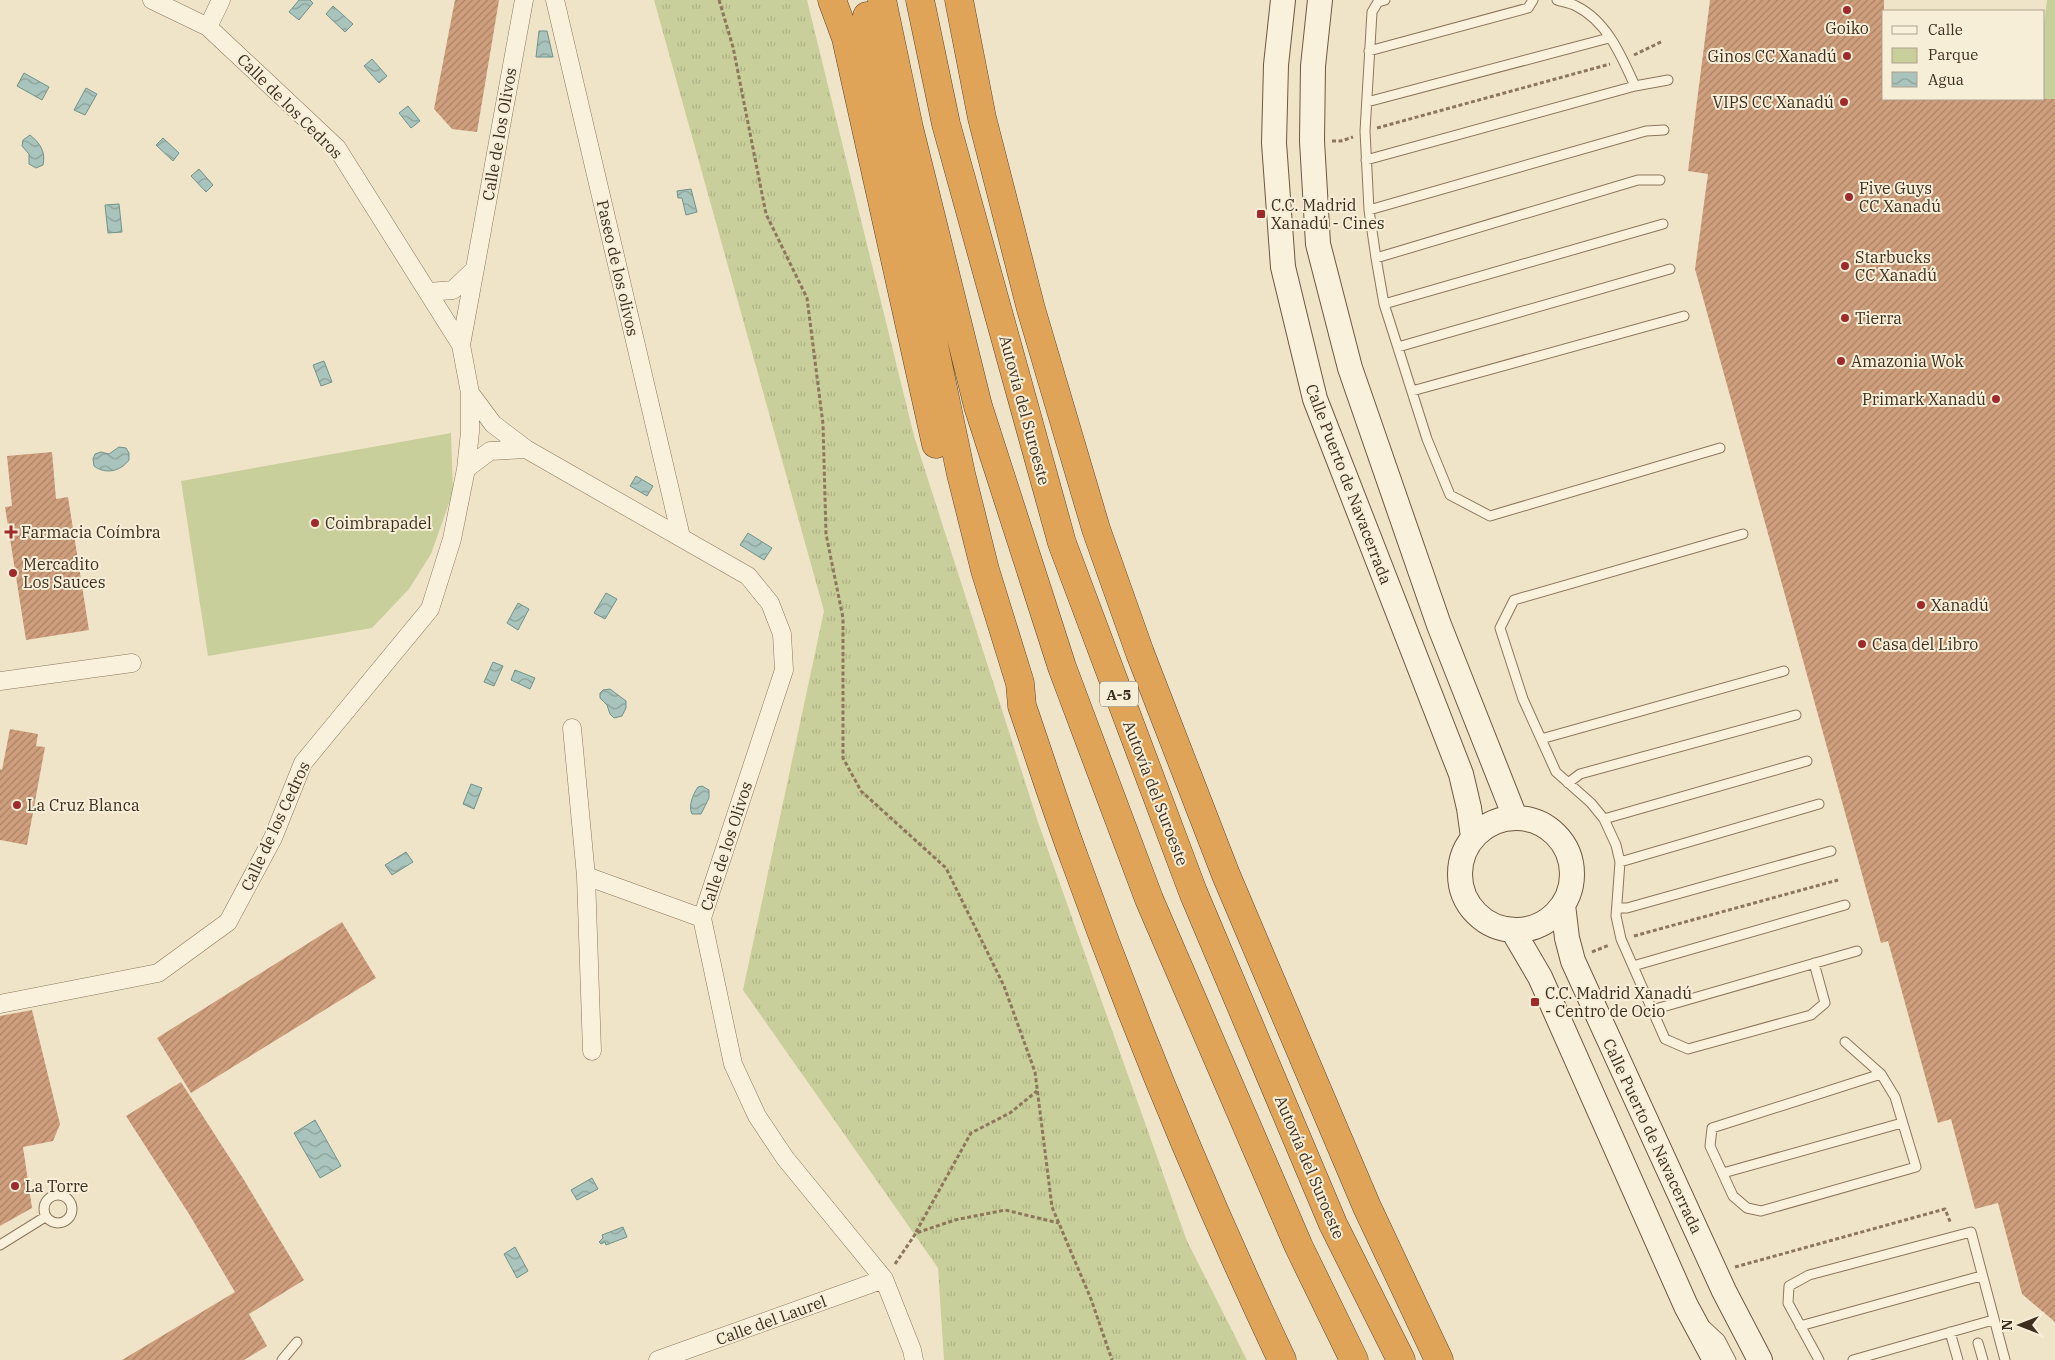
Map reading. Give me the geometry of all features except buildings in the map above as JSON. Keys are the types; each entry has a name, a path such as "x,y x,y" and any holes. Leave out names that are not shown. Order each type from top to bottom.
{"highway":[{"path":"832,0 846,38 935,441 1011,686 1022,706 1074,860 1142,1034 1235,1260 1282,1360"},
{"path":"843,0 846,38"},
{"path":"864,0 880,88 961,474 985,570 1020,684 1022,706"},
{"name":"A-5","path":"882,0 909,128 978,406 1062,666 1149,899 1299,1247 1354,1360"},
{"name":"Autovía del Suroeste","path":"920,0 946,124 1062,543 1193,892 1333,1224 1401,1360"},
{"path":"959,0 982,118 1031,309 1096,529 1130,626 1226,875 1367,1207 1439,1360"}],"street":[{"name":"Calle de los Cedros","path":"0,1004 158,973 228,922 273,838 303,763 430,608 452,539 466,469 470,432 470,393 461,345 337,148 208,27 152,0"},
{"path":"208,27 221,0"},
{"name":"Calle de los Olivos","path":"461,345 524,0"},
{"name":"Paseo de los olivos","path":"555,0 681,537"},
{"name":"Calle Puerto de Navacerrada","path":"1283,0 1276,65 1274,143 1283,267 1315,399 1461,774 1473,837"},
{"path":"1320,0 1313,66 1312,141 1318,244 1350,368 1439,625 1515,817"},
{"path":"429,292 453,290 475,269"},
{"name":"Calle de los Olivos","path":"470,393 493,424 526,449 748,576 770,603 782,634 784,670 702,918 733,1064 757,1116 785,1158 887,1275 914,1360"},
{"path":"466,469 490,451 526,449"},
{"path":"0,681 132,663"},
{"path":"572,728 586,876 592,1051"},
{"path":"1515,817 1532,819 1548,827 1561,839 1569,855 1573,872 1570,889 1563,905 1554,916 1542,925 1528,930 1514,931 1496,927 1480,918 1468,905 1461,888 1459,870 1463,852 1473,837 1485,826 1500,819 1515,817"},
{"path":"586,876 702,918"},
{"name":"Calle Puerto de Navacerrada","path":"1563,905 1566,938 1573,961 1716,1274 1760,1360"},
{"path":"1514,931 1540,977 1686,1306 1714,1360"},
{"name":"Calle del Laurel","path":"658,1360 887,1275"}],"lane":[{"path":"1385,0 1378,2 1372,12 1369,51 1365,132 1369,210 1384,304 1427,439 1450,496 1490,516 1720,448"},
{"path":"1369,51 1528,8 1533,0"},
{"path":"1557,0 1576,6 1594,19 1620,52 1635,86"},
{"path":"1367,102 1609,38"},
{"path":"1366,160 1635,86 1668,80"},
{"path":"1369,210 1646,132 1664,130"},
{"path":"1376,258 1638,180 1660,180"},
{"path":"1384,304 1663,224"},
{"path":"1398,347 1670,269"},
{"path":"1412,391 1684,316"},
{"path":"1743,534 1514,600 1500,628 1523,699 1556,772 1591,803 1604,819 1616,845 1620,862 1616,916 1622,939 1665,1038 1688,1049 1811,1015 1825,1003 1814,963"},
{"path":"1541,739 1784,671"},
{"path":"1568,783 1580,774 1796,715"},
{"path":"1604,819 1808,761"},
{"path":"1620,862 1819,804"},
{"path":"1617,908 1627,908 1831,851"},
{"path":"1634,966 1845,905"},
{"path":"1652,1010 1857,951"},
{"path":"1844,1042 1881,1074 1895,1097 1916,1167 1761,1211 1747,1208 1733,1196 1710,1146 1712,1128 1881,1074"},
{"path":"1723,1173 1902,1123"},
{"path":"0,1244 45,1217"},
{"path":"1818,1360 1788,1304 1789,1286 1809,1275 1971,1232 2005,1360"},
{"path":"1800,1326 1982,1276"},
{"path":"1686,1306 1720,1339 1731,1360"},
{"path":"1853,1360 1993,1320"},
{"path":"1950,1332 1958,1360"},
{"path":"282,1360 297,1342"},
{"path":"1978,1343 1983,1360"}],"path":[{"path":"719,0 733,47 766,214 807,298 823,424 826,534 843,618 843,758 862,790 946,868 1004,986 1036,1072 1052,1207 1091,1299 1112,1360"},
{"path":"1312,141 1341,141 1365,132 1624,60 1663,41"},
{"path":"1573,961 1622,939 1838,880"},
{"path":"887,1275 916,1232 971,1133 1010,1113 1037,1091"},
{"path":"1716,1274 1744,1264 1945,1209 1956,1236"},
{"path":"916,1232 955,1220 1004,1210 1058,1223"}],"green space":[{"path":"654,0 807,0 914,436 1038,822 1187,1241 1247,1360 944,1360 938,1268 743,990 824,611"},
{"path":"2047,0 2055,0 2055,189 2023,185 2034,100 2045,100 2045,15"},
{"name":"Coimbrapadel","path":"451,433 453,492 431,554 409,589 372,628 208,656 181,481"}],"water":[{"path":"299,0 310,0 313,3 299,20 289,12"},
{"path":"333,6 353,24 345,32 326,14"},
{"path":"539,31 547,31 553,57 536,57"},
{"path":"372,59 387,76 379,83 364,66"},
{"path":"24,73 49,87 42,100 17,86"},
{"path":"86,88 97,94 85,115 74,110"},
{"path":"408,106 420,121 411,128 399,113"},
{"path":"30,135 37,141 44,156 43,165 36,168 29,164 29,154 22,146 23,140"},
{"path":"163,138 179,153 173,161 156,145"},
{"path":"199,169 213,185 206,192 191,176"},
{"path":"691,189 697,212 686,215 682,198 678,198 677,191"},
{"path":"119,204 122,232 108,233 105,205"},
{"path":"324,361 332,382 321,386 313,365"},
{"path":"119,447 126,448 129,453 129,460 126,464 113,471 99,469 94,466 93,459 95,454 101,452 109,454"},
{"path":"636,476 653,486 647,496 630,486"},
{"path":"748,533 772,548 764,560 740,545"},
{"path":"606,593 617,599 605,619 594,613"},
{"path":"518,603 529,609 518,630 507,623"},
{"path":"493,662 503,666 494,686 484,682"},
{"path":"515,670 535,678 530,689 511,680"},
{"path":"610,689 626,701 626,708 622,716 614,718 610,714 607,705 600,698 600,693 603,690"},
{"path":"471,784 482,788 474,809 463,804"},
{"path":"702,786 709,790 709,798 701,814 692,814 691,804 693,797 698,787"},
{"path":"406,852 413,862 392,875 385,865"},
{"path":"315,1120 341,1166 320,1178 294,1133"},
{"path":"592,1178 598,1189 577,1200 571,1190"},
{"path":"623,1227 627,1237 606,1245 605,1242 601,1244 599,1242 603,1238 602,1235"},
{"path":"515,1247 528,1271 517,1278 504,1254"}],"place":[{"name":"Goiko","path":"1847,10"},
{"name":"Ginos CC Xanadú","path":"1847,56"},
{"name":"VIPS CC Xanadú","path":"1844,102"},
{"name":"Five Guys CC Xanadú","path":"1849,197"},
{"name":"C.C. Madrid Xanadú - Cines","path":"1261,214"},
{"name":"Starbucks CC Xanadú","path":"1845,266"},
{"name":"Tierra","path":"1845,318"},
{"name":"Amazonia Wok","path":"1841,361"},
{"name":"Primark Xanadú","path":"1996,399"},
{"name":"Coimbrapadel","path":"315,523"},
{"name":"Farmacia Coímbra","path":"11,532"},
{"name":"Mercadito Los Sauces","path":"13,573"},
{"name":"Xanadú","path":"1921,605"},
{"name":"Casa del Libro","path":"1862,644"},
{"name":"La Cruz Blanca","path":"17,805"},
{"name":"C.C. Madrid Xanadú - Centro de Ocio","path":"1535,1002"},
{"name":"La Torre","path":"15,1186"}]}
